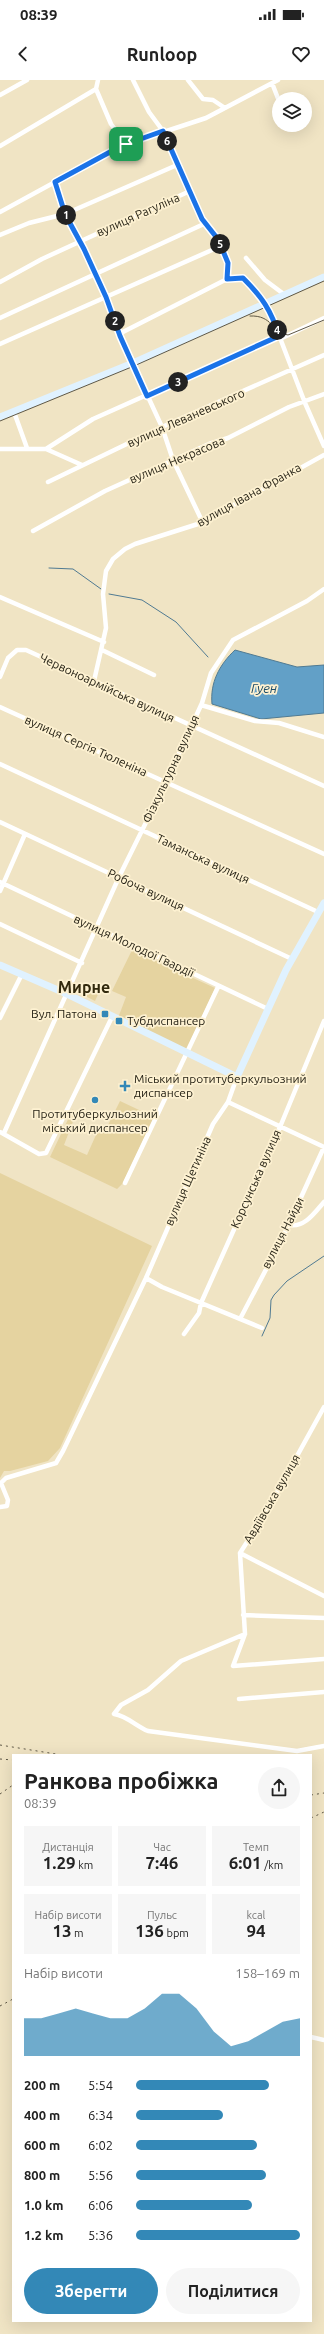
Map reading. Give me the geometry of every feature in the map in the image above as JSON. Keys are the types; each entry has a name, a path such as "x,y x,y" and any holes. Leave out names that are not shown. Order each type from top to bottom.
{"street":[{"path":"0,95 27,80"},
{"path":"98,80 96,89 111,124 126,144"},
{"path":"133,80 148,112 163,131 202,219 221,246 228,263 227,279"},
{"path":"188,80 203,99 213,100 225,108"},
{"path":"0,212 55,182 71,171 126,144 206,118 278,80"},
{"path":"272,83 276,92"},
{"path":"0,146 96,89"},
{"path":"0,235 28,223 65,214 177,165"},
{"path":"55,182 65,214 80,241 106,297 119,334 162,427 173,460 202,522"},
{"name":"вулиця Рагуліна","path":"0,282 15,272 190,191"},
{"path":"0,318 206,223"},
{"path":"0,344 221,246"},
{"path":"246,258 265,280 286,296"},
{"path":"0,417 133,364 286,296 324,277"},
{"path":"119,334 227,279 243,278 267,304 305,403 324,446"},
{"path":"46,449 94,418 324,318"},
{"name":"вулиця Леваневського","path":"48,482 162,427 324,355"},
{"name":"вулиця Некрасова","path":"33,531 105,490 209,444 228,438 290,407 305,403 324,394"},
{"path":"14,412 27,448"},
{"path":"0,449 46,449 82,465"},
{"name":"вулиця Івана Франка","path":"94,681 106,628 103,594 106,571 113,559 125,549 135,544 202,522 324,455"},
{"name":"Фізкультурна вулиця","path":"2,1133 66,994 82,963 119,877 143,831 190,726 201,705 208,678 233,640 307,601 324,589"},
{"path":"0,597 104,642"},
{"name":"Червоноармійська вулиця","path":"6,662 14,652 22,650 94,681 324,786"},
{"path":"102,650 154,675"},
{"path":"0,660 6,662 0,677"},
{"path":"201,705 254,721 279,722 324,737"},
{"name":"вулиця Сергія Тюленіна","path":"0,707 324,854"},
{"name":"Таманська вулиця","path":"0,764 318,912"},
{"name":"Робоча вулиця","path":"0,822 292,959"},
{"path":"0,891 1,883 25,834"},
{"name":"вулиця Молодої Гвардії","path":"1,883 207,979 218,987 268,1009"},
{"name":"вулиця Щетиніна","path":"0,1507 7,1506 8,1500 1,1483 6,1478 56,1463 146,1278 213,1124 228,1102 237,1078 268,1009 292,959 324,903"},
{"path":"0,924 82,963"},
{"path":"0,965 66,994 237,1078"},
{"path":"0,1018 22,974"},
{"path":"125,1183 218,987"},
{"path":"2,1133 39,1154 46,1153 112,1017"},
{"name":"Корсунська вулиця","path":"184,1334 199,1313 201,1303 280,1127 324,1021"},
{"path":"228,1102 324,1147"},
{"name":"вулиця Найди","path":"240,1318 289,1225 324,1147"},
{"path":"289,1225 298,1226 304,1223 324,1202"},
{"path":"146,1278 162,1287 262,1328"},
{"name":"Авдіївська вулиця","path":"324,1407 265,1514 240,1553 245,1634 233,1666 324,1660"},
{"path":"240,1553 324,1596"},
{"path":"243,1615 324,1618"},
{"path":"245,1634 181,1661 148,1690 121,1705 114,1714 124,1716 136,1726 156,1732 297,1750 324,1746"},
{"path":"238,1699 324,1692"},
{"path":"312,2037 324,2040"}],"shaded area":[{"path":"132,950 215,988 186,1051 118,1018 126,997 112,991"},
{"path":"86,983 100,990 95,1001 81,994"},
{"path":"120,1101 154,1117 123,1183 117,1189 50,1157 73,1109 74,1119 64,1145 87,1155 100,1126 106,1129"},
{"path":"0,1173 152,1246 60,1448 48,1461 10,1471 4,1471 0,1478"}],"water":[{"name":"Гуен","path":"235,650 297,667 324,665 324,713 261,719 212,704 212,689 214,682 220,668"}],"waterway":[{"path":"49,568 73,569 101,589"},
{"path":"109,594 142,600 176,622 208,657"},
{"path":"262,1336 270,1318 271,1300 274,1295 287,1281 324,1256"}],"tram line":[{"path":"0,421 134,366 324,281"},
{"path":"250,316 258,316 263,318 278,331 288,335 324,320"}],"railway":[{"path":"0,1745 56,1754"},
{"path":"0,1759 12,1760"},
{"path":"0,1794 12,1786"},
{"path":"312,1795 324,1793"},
{"path":"312,1818 324,1812"},
{"path":"0,2006 12,2000"}],"place":[{"name":"Вул. Патона","path":"105,1014"},
{"name":"Тубдиспансер","path":"119,1021"},
{"name":"Міський протитуберкульозний диспансер","path":"125,1086"},
{"name":"Протитуберкульозний міський диспансер","path":"95,1100"}],"district":[{"name":"Мирне","path":"84,987"}],"route":[{"path":"163,131 202,219 217,238 221,246 228,263 227,279 243,278 256,291 267,304 279,336 147,396 120,336 106,297 84,249 65,214 55,182 71,171 126,144 163,131"}]}
